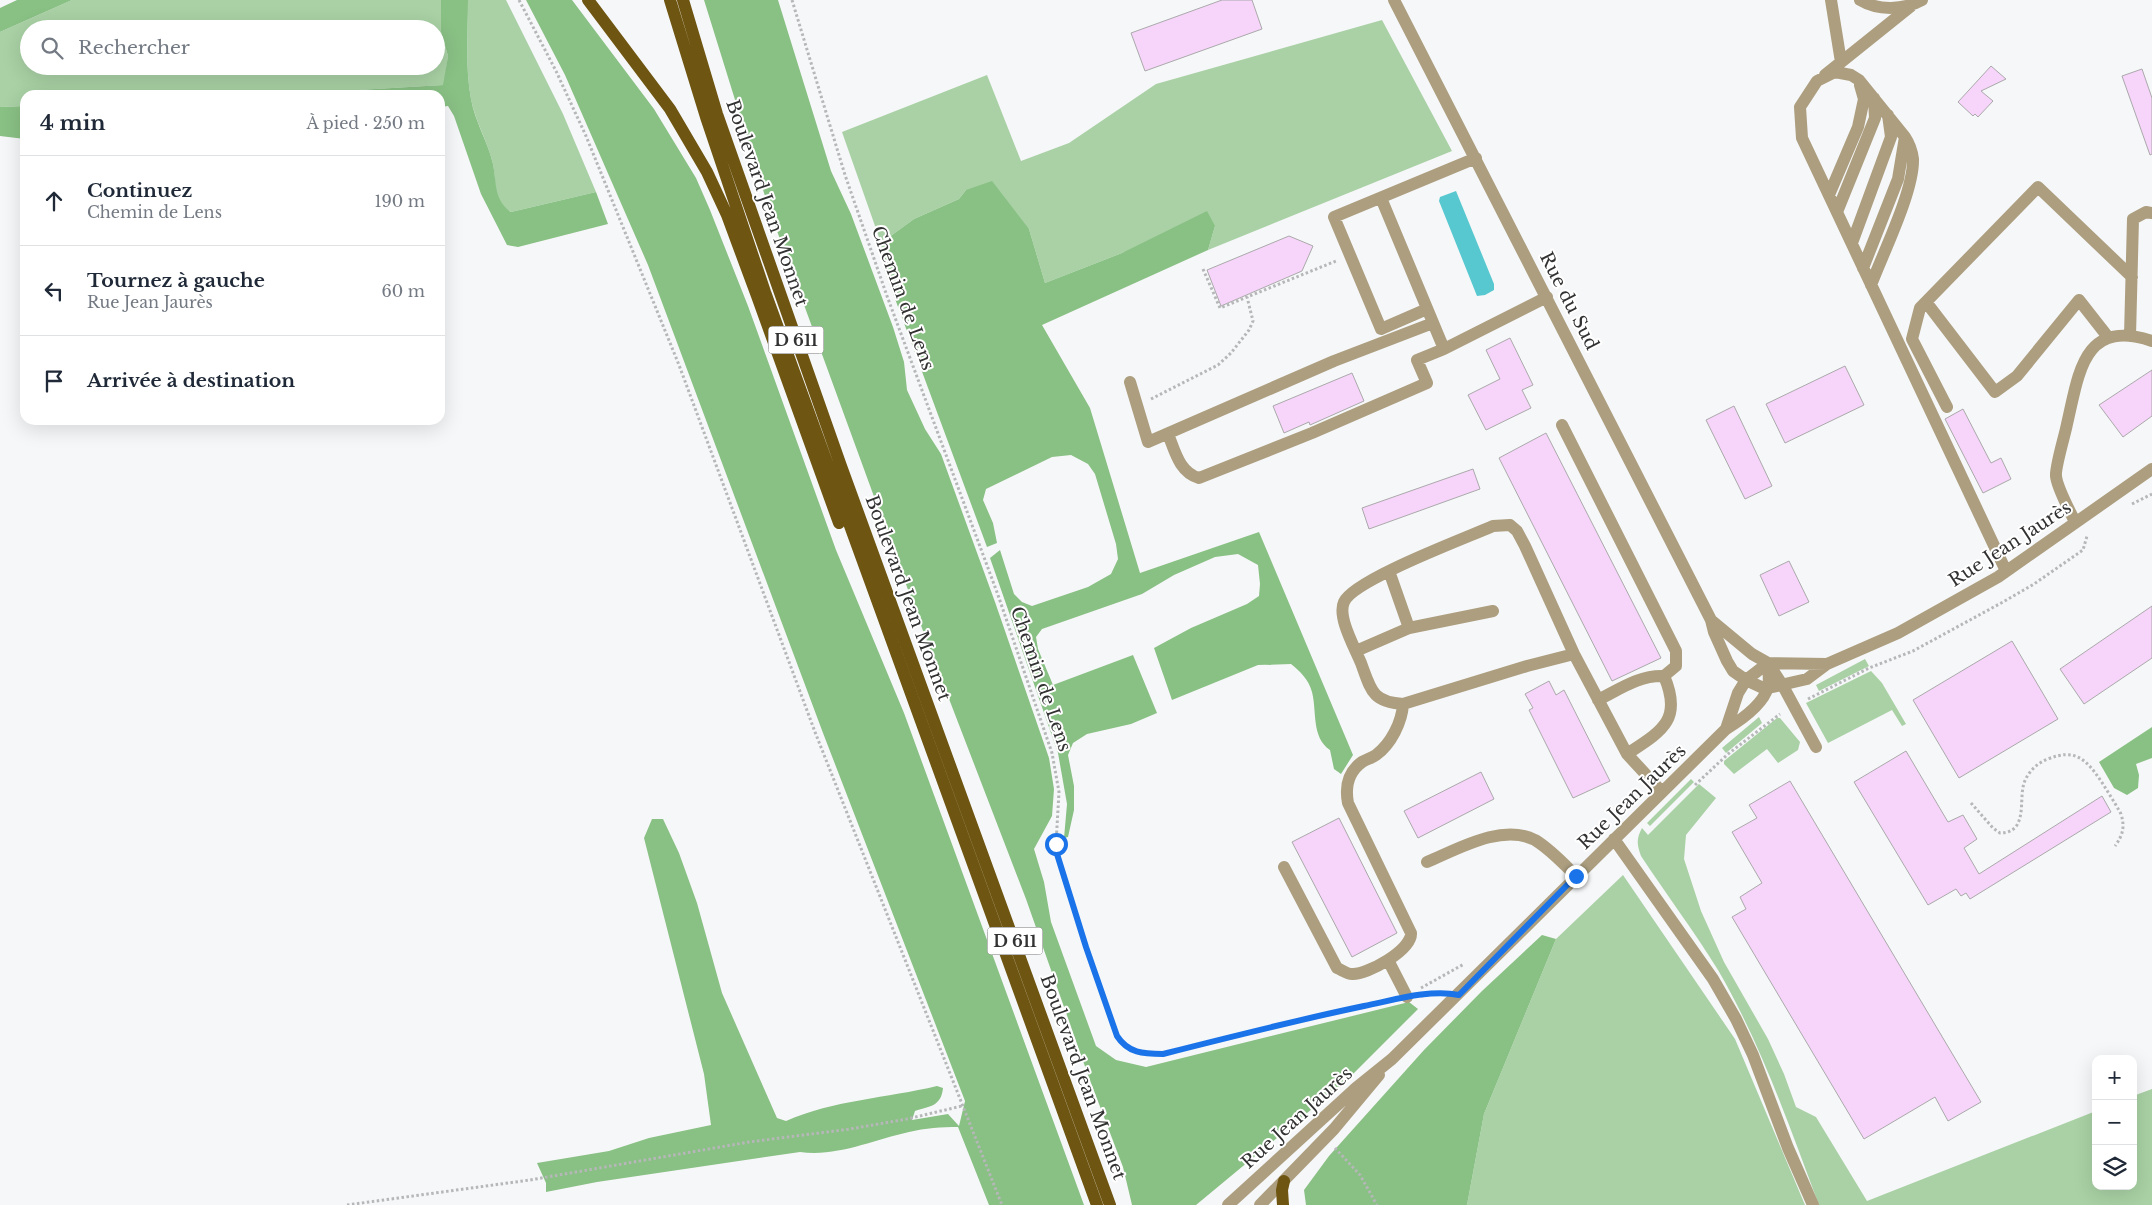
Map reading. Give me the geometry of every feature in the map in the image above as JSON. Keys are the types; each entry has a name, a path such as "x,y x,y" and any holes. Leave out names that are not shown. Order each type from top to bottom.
{"main road":[{"path":"588,0 670,109 695,148 714,186 757,296 848,548 905,681"},
{"name":"Boulevard Jean Monnet","path":"670,0 730,189 905,681 1097,1205"},
{"name":"Boulevard Jean Monnet","path":"683,0 720,123 841,466 1110,1205"},
{"path":"1283,1205 1282,1190 1284,1181"}],"street":[{"name":"Rue du Sud","path":"1394,0 1712,620 1714,632 1733,671 1760,687 1768,688"},
{"path":"1831,0 1841,62"},
{"path":"1860,0 1887,8 1916,3"},
{"path":"1916,3 1817,81 1800,107 1802,138 2006,571"},
{"path":"1817,81 1835,72 1852,75 1859,80 1905,137 1913,158 1910,183 1871,285"},
{"path":"1829,194 1858,127 1864,99 1859,80"},
{"path":"1837,212 1875,118 1874,98"},
{"path":"1852,243 1891,137 1888,115"},
{"path":"1863,268 1898,179 1905,137"},
{"path":"1428,309 1381,329 1334,217 1476,158"},
{"path":"1947,407 1912,339 1920,308 2038,187 2132,277"},
{"path":"1381,198 1444,349"},
{"path":"2130,336 2133,219 2146,212 2152,213"},
{"path":"1168,434 1181,466 1189,475 1199,478 1427,383 1417,360 1444,349 1547,297"},
{"path":"1926,302 1994,392 2018,376 2079,300 2108,337"},
{"path":"1130,382 1148,442 1334,361 1433,323"},
{"path":"2075,522 2056,476 2080,369 2090,349 2108,337 2137,336 2152,341"},
{"path":"1562,425 1676,651 1676,666 1664,676 1650,675 1641,678 1598,700"},
{"name":"Rue Jean Jaurès","path":"1228,1205 1356,1088 1392,1059 1459,995 1576,876 1726,729 1745,716 1760,701 1768,688 1807,679 1827,664 1898,633 2006,571 2152,469"},
{"path":"1574,654 1527,666 1403,704 1388,703 1378,697 1370,687 1342,616 1344,602 1354,591 1389,571 1493,526 1510,525 1517,531 1525,546 1574,654 1627,754 1662,792"},
{"path":"1389,571 1410,628"},
{"path":"1356,651 1410,628 1493,611"},
{"name":"Rue du Sud","path":"1712,620 1752,654 1768,663"},
{"path":"1768,663 1783,686 1816,747"},
{"path":"1768,663 1768,688"},
{"name":"Rue Jean Jaurès","path":"1726,729 1738,693 1746,680 1768,663 1827,664"},
{"path":"1733,671 1738,693"},
{"path":"1627,754 1656,734 1672,709 1672,696 1664,676"},
{"path":"1284,867 1337,968 1350,975 1361,973 1388,960 1408,945 1412,939 1411,934 1348,803 1346,792 1348,780 1353,772 1362,762 1378,754 1397,729 1402,716 1403,704"},
{"path":"1427,862 1496,834 1514,834 1534,840 1554,854 1576,876"},
{"path":"1614,839 1713,979 1736,1019 1753,1055 1812,1205"},
{"path":"1388,960 1407,997"},
{"name":"Rue Jean Jaurès","path":"1260,1205 1324,1140 1392,1059"}],"path":[{"path":"519,0 586,136 679,365 815,732 1002,1205"},
{"name":"Chemin de Lens","path":"792,0 845,175 887,296 995,586 1052,753 1059,792 1057,854 1086,947 1120,1040 1130,1050 1163,1054 1309,1018 1407,997 1449,993 1459,995"},
{"path":"1203,268 1220,308 1350,255"},
{"path":"1137,405 1218,365 1249,330 1253,321 1247,297"},
{"path":"2126,506 2152,494"},
{"path":"1689,790 1728,754 1776,716 1870,668 1913,651 2034,584 2083,550 2086,536 2093,531"},
{"path":"1970,802 1993,828 2000,833 2008,832 2016,825 2019,818 2024,784 2030,771 2043,761 2058,755 2075,756 2090,766 2122,814 2124,831 2114,846"},
{"path":"1422,988 1438,980 1470,958"},
{"path":"347,1205 530,1180 749,1142 850,1130 962,1106"},
{"path":"1324,1140 1341,1154 1360,1175 1377,1205"}],"green space":[{"path":"17,0 72,0 27,20 20,20 20,23 0,32 0,8"},
{"path":"72,0 441,0 441,20 27,20"},
{"path":"441,0 468,0 467,62 471,99 475,116 491,156 498,196 505,207 511,212 596,192 608,224 518,247 507,245 481,194 454,116 448,106 445,106 445,90 358,90 443,85 448,56 445,46 445,20 441,20"},
{"path":"468,0 506,0 563,114 596,192 511,212 500,202 496,191 491,156 475,115 469,87 467,62"},
{"path":"526,0 572,0 654,109 696,178 748,306 836,550 904,713 1084,1205 989,1205 958,1127 915,1131 841,1150 814,1153 800,1152 597,1182 546,1192 546,1183 537,1163 609,1151 649,1138 711,1125 704,1074 644,838 652,819 663,819 679,853 697,903 722,993 777,1118 786,1121 823,1108 937,1086 943,1088 940,1098 934,1104 915,1111 912,1120 948,1114 959,1126 965,1101 823,733 648,265 565,75"},
{"path":"704,0 778,0 831,171 851,214 893,327 904,362 907,390 925,429 941,454 1049,758 1054,789 1052,816 1034,849 1044,882 1051,922 1096,1046 1116,1060 1146,1067 1409,1002 1418,1009 1348,1079 1196,1205 1132,1205 1123,1167 1088,1075 1026,899 926,639 769,209"},
{"path":"1382,20 1452,151 1208,250 1215,226 1122,253 1045,283 1029,229 966,190 959,199 914,219 881,243 842,132 987,75 1021,161 1069,143 1156,84"},
{"path":"20,23 20,75 445,75 445,46 448,56 444,85 358,90 20,90 20,106 0,107 0,32"},
{"path":"20,106 20,138 0,136 0,107"},
{"path":"992,181 1029,229 1045,283 1122,253 1207,211 1215,226 1208,250 1042,325 1090,408 1140,573 1259,532 1353,755 1341,774 1334,769 1330,750 1324,745 1317,731 1311,688 1304,676 1291,664 1258,665 1172,700 1154,648 1191,628 1247,604 1259,596 1258,565 1238,554 1215,557 1174,575 1142,594 1042,629 1036,637 1038,649 1053,685 1133,655 1157,713 1131,724 1087,734 1073,743 1068,755 1074,786 1074,810 1068,837 1064,838 1067,804 1058,753 990,558 1000,550 1014,594 1022,602 1032,606 1088,587 1111,574 1118,559 1116,544 1095,474 1088,464 1071,455 1052,457 986,489 983,500 993,523 997,543 987,547 884,269 881,243 914,219 959,199 966,190"},
{"path":"1865,659 1869,666 1819,691 1816,685"},
{"path":"1871,671 1882,683 1906,724 1902,726 1892,710 1828,743 1806,703"},
{"path":"1759,717 1762,723 1726,753 1722,748"},
{"path":"1777,718 1780,718 1800,742 1798,750 1778,763 1767,749 1734,774 1724,764 1724,761"},
{"path":"2152,727 2152,758 2136,764 2139,775 2138,788 2127,795 2114,788 2099,762"},
{"path":"1691,779 1694,782 1650,826 1647,823"},
{"path":"1699,784 1716,798 1686,835 1684,859 1701,911 1724,962 1768,1039 1796,1107 1816,1117 1867,1201 2092,1113 2092,1190 2137,1190 2137,1095 2152,1089 2152,1205 1819,1205 1797,1145 1748,1027 1709,955 1641,856 1638,839 1642,828 1648,835"},
{"path":"1623,875 1735,1039 1805,1205 1467,1205 1484,1114 1556,939"},
{"path":"1542,935 1556,939 1484,1114 1467,1205 1306,1205 1304,1190 1329,1156 1424,1050 1482,991"}],"water":[{"path":"1456,191 1494,284 1494,290 1485,295 1477,296 1439,201 1440,197"}],"building":[{"path":"1222,0 1252,0 1262,29 1145,71 1131,33"},
{"path":"1991,66 2006,79 1981,91 1993,101 1978,117 1975,114 1973,116 1958,102"},
{"path":"2142,69 2152,98 2152,154 2150,155 2122,76"},
{"path":"1289,236 1313,246 1302,271 1221,306 1207,270"},
{"path":"1510,338 1533,385 1522,390 1531,408 1486,430 1468,395 1500,379 1486,350"},
{"path":"1845,366 1864,405 1785,443 1766,404"},
{"path":"2152,370 2152,416 2123,437 2099,405"},
{"path":"1352,373 1364,401 1310,425 1309,422 1284,433 1273,406"},
{"path":"1734,406 1772,486 1745,499 1706,420"},
{"path":"1963,409 1991,463 2001,458 2011,479 1983,493 1945,419"},
{"path":"1546,433 1661,658 1612,681 1499,458"},
{"path":"1473,469 1480,489 1369,529 1362,508"},
{"path":"1789,561 1809,602 1779,616 1760,575"},
{"path":"2152,606 2152,658 2084,704 2060,669"},
{"path":"2012,641 2058,719 1959,778 1913,700"},
{"path":"1549,681 1556,695 1564,690 1610,781 1573,798 1529,710 1533,708 1525,694"},
{"path":"1906,751 1948,822 1963,815 1977,839 1964,848 1979,874 2102,796 2111,812 1970,899 1966,893 1961,896 1956,889 1928,905 1854,782"},
{"path":"1481,772 1494,799 1418,838 1404,811"},
{"path":"1790,781 1981,1102 1948,1121 1935,1097 1864,1139 1732,917 1746,909 1740,897 1762,883 1732,832 1757,818 1749,805"},
{"path":"1339,818 1397,933 1352,957 1292,842"}],"route":[{"path":"1056,844 1057,854 1086,947 1117,1036 1122,1044 1130,1050 1146,1054 1163,1054 1249,1032 1407,997 1449,993 1459,995 1576,876"}]}
